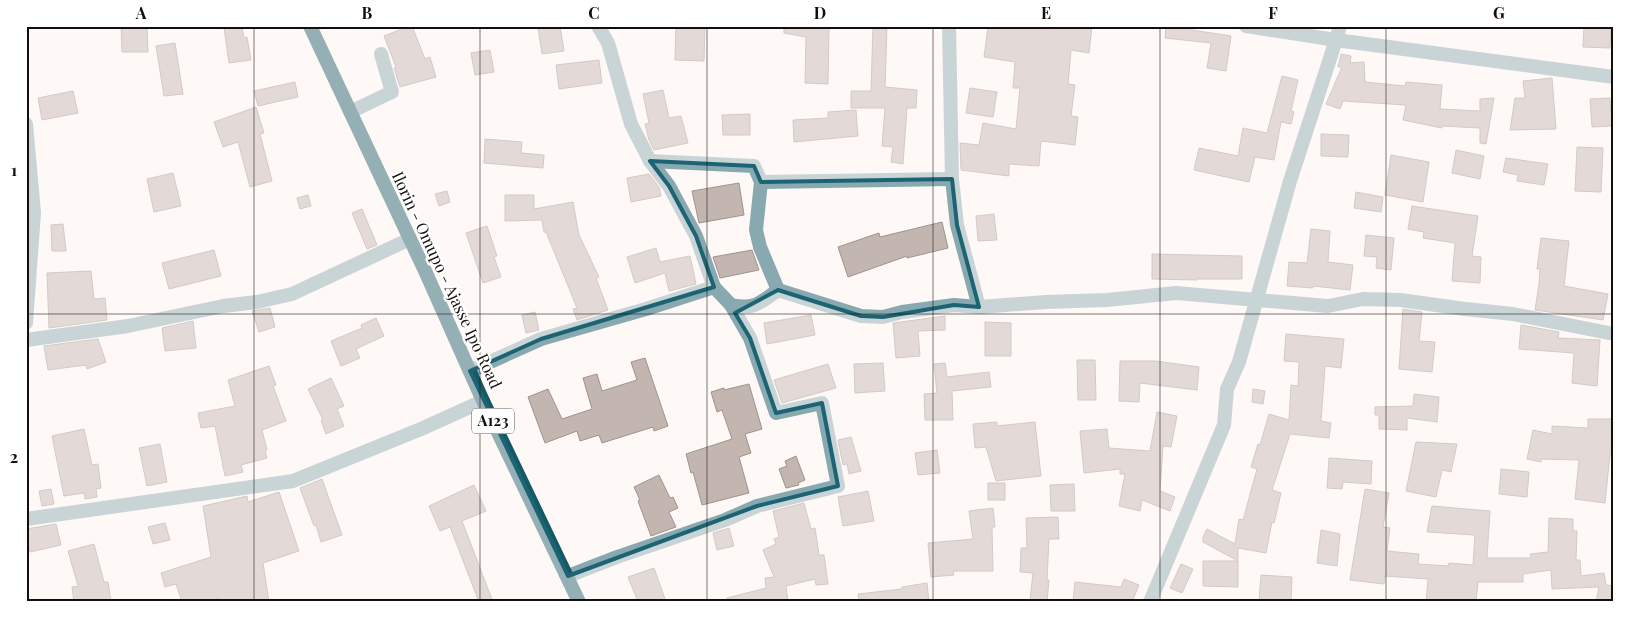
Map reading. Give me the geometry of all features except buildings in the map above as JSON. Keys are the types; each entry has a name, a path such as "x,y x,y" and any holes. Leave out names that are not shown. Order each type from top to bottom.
{"highway":[{"name":"Ilorin - Omupo - Ajasse Ipo Road","path":"310,26 410,239 483,401 579,602"}],"street":[{"path":"568,576 725,520 757,506 838,486 822,403 776,413 750,338 731,306 714,287 696,236 669,186 650,161 631,124 608,43 598,26"},
{"path":"949,26 952,179 957,224 979,307"},
{"path":"1246,26 1338,33 1614,77"},
{"path":"1150,602 1224,425 1227,389 1239,362 1290,181 1338,33"},
{"path":"350,112 392,92 382,54"},
{"path":"26,124 34,213 26,323"},
{"path":"650,161 754,166 761,182 756,230 760,247 778,290"},
{"path":"761,182 952,179"},
{"path":"26,340 128,326 292,294 410,239"},
{"path":"470,371 541,339 714,287"},
{"path":"778,290 862,316 883,317 902,312 954,305 979,307 1107,300 1176,292 1328,306 1363,299 1400,300 1513,314 1614,334"},
{"path":"731,306 746,308 761,302 778,290"},
{"path":"26,519 293,481 421,429 483,401"}],"highlighted area":[{"path":"650,161 754,166 761,182 952,179 957,225 979,307 954,305 883,317 861,316 778,290 735,313 750,338 776,413 822,403 838,486 757,506 568,576 470,371 541,339 714,287 696,236 669,186"}]}
